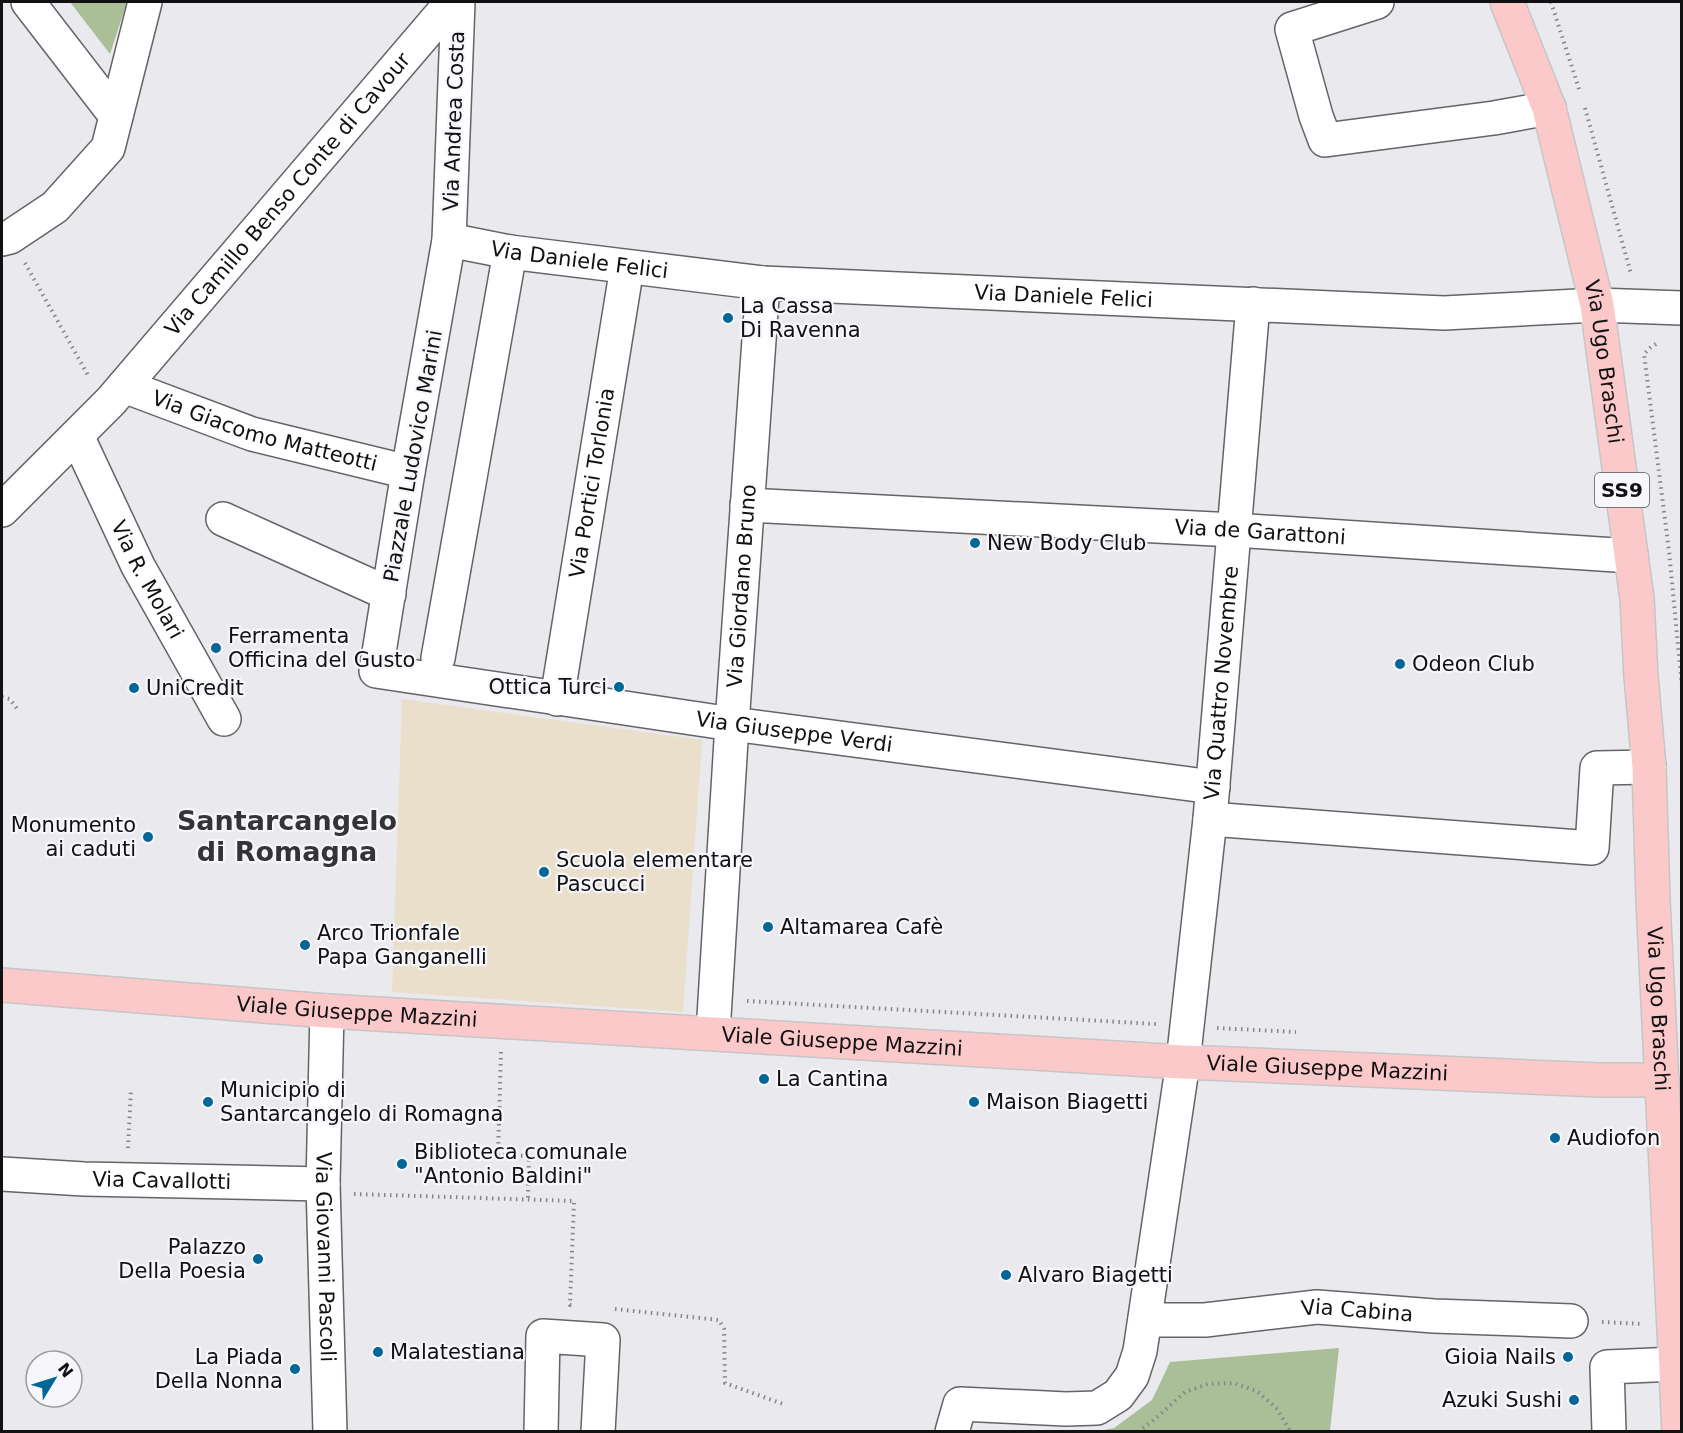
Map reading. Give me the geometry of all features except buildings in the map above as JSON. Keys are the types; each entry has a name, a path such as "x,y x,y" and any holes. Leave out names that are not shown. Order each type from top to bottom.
{"main road":[{"name":"Via Ugo Braschi","path":"1507,2 1549,108 1597,305 1637,599 1648,767 1653,900 1672,1081 1675,1324 1679,1431"},
{"name":"Viale Giuseppe Mazzini","path":"2,985 327,1011 1183,1062 1599,1080 1672,1081"}],"street":[{"path":"28,2 116,116"},
{"path":"4,234 55,207 108,148 145,2"},
{"name":"Via Camillo Benso Conte di Cavour","path":"2,510 115,396 452,2"},
{"name":"Via Andrea Costa","path":"449,240 458,2"},
{"path":"1377,2 1292,29 1325,140 1494,118 1549,108"},
{"name":"Via Daniele Felici","path":"449,240 510,252 763,283 1444,313 1597,305 1682,308"},
{"name":"Piazzale Ludovico Marini","path":"376,671 449,240"},
{"path":"438,658 510,252"},
{"name":"Via Portici Torlonia","path":"557,699 627,267"},
{"name":"Via Giordano Bruno","path":"713,1033 763,283"},
{"name":"Via Quattro Novembre","path":"1183,1062 1213,787 1252,304"},
{"name":"Via Giacomo Matteotti","path":"115,396 252,434 408,472"},
{"name":"Via R. Molari","path":"77,436 138,566 224,720"},
{"name":"Via de Garattoni","path":"747,504 1234,530 1631,556"},
{"path":"223,519 389,594"},
{"name":"Via Giuseppe Verdi","path":"376,671 732,724 1213,787"},
{"path":"1210,819 1592,848 1597,768 1648,767"},
{"name":"Via Giovanni Pascoli","path":"327,1011 323,1189 330,1431"},
{"path":"952,1431 960,1404 1066,1409 1097,1408 1118,1395 1132,1376 1140,1351 1183,1062"},
{"name":"Via Cavallotti","path":"2,1174 323,1189"},
{"name":"Via Cabina","path":"1145,1320 1205,1320 1317,1307 1434,1316 1571,1321"},
{"path":"541,1431 543,1336 603,1340 598,1431"},
{"path":"1609,1431 1607,1367 1676,1364"}],"path":[{"path":"1551,2 1579,92"},
{"path":"1583,102 1634,283"},
{"path":"4,234 115,396"},
{"path":"1656,344 1644,354 1670,551 1682,687"},
{"path":"2,697 10,699 18,710"},
{"path":"739,1001 1166,1025"},
{"path":"502,1021 498,1155 529,1156 528,1198"},
{"path":"1208,1028 1299,1032"},
{"path":"126,1180 131,1089"},
{"path":"323,1189 574,1201 570,1305 582,1306"},
{"path":"605,1308 719,1320 724,1329 725,1383 783,1404"},
{"path":"1571,1321 1675,1324"},
{"path":"1138,1431 1185,1392 1208,1384 1234,1383 1257,1391 1277,1409 1291,1431"}],"shaded area":[{"name":"Scuola elementare Pascucci","path":"402,699 702,740 683,1012 392,992"}],"green space":[{"path":"70,2 127,2 110,54"},
{"path":"1339,1348 1330,1431 1099,1431 1114,1428 1152,1400 1170,1362"}],"place":[{"name":"La Cassa Di Ravenna","path":"728,318"},
{"name":"New Body Club","path":"975,543"},
{"name":"Ferramenta Officina del Gusto","path":"216,648"},
{"name":"Odeon Club","path":"1400,664"},
{"name":"Ottica Turci","path":"619,687"},
{"name":"UniCredit","path":"134,688"},
{"name":"Monumento ai caduti","path":"148,837"},
{"name":"Scuola elementare Pascucci","path":"544,872"},
{"name":"Altamarea Cafè","path":"768,927"},
{"name":"Arco Trionfale Papa Ganganelli","path":"305,945"},
{"name":"La Cantina","path":"764,1079"},
{"name":"Municipio di Santarcangelo di Romagna","path":"208,1102"},
{"name":"Maison Biagetti","path":"974,1102"},
{"name":"Audiofon","path":"1555,1138"},
{"name":"Biblioteca comunale \"Antonio Baldini\"","path":"402,1164"},
{"name":"Palazzo Della Poesia","path":"258,1259"},
{"name":"Alvaro Biagetti","path":"1006,1275"},
{"name":"Malatestiana","path":"378,1352"},
{"name":"Gioia Nails","path":"1568,1357"},
{"name":"La Piada Della Nonna","path":"295,1369"},
{"name":"Azuki Sushi","path":"1574,1400"}],"district":[{"name":"Santarcangelo di Romagna","path":"287,836"}]}
